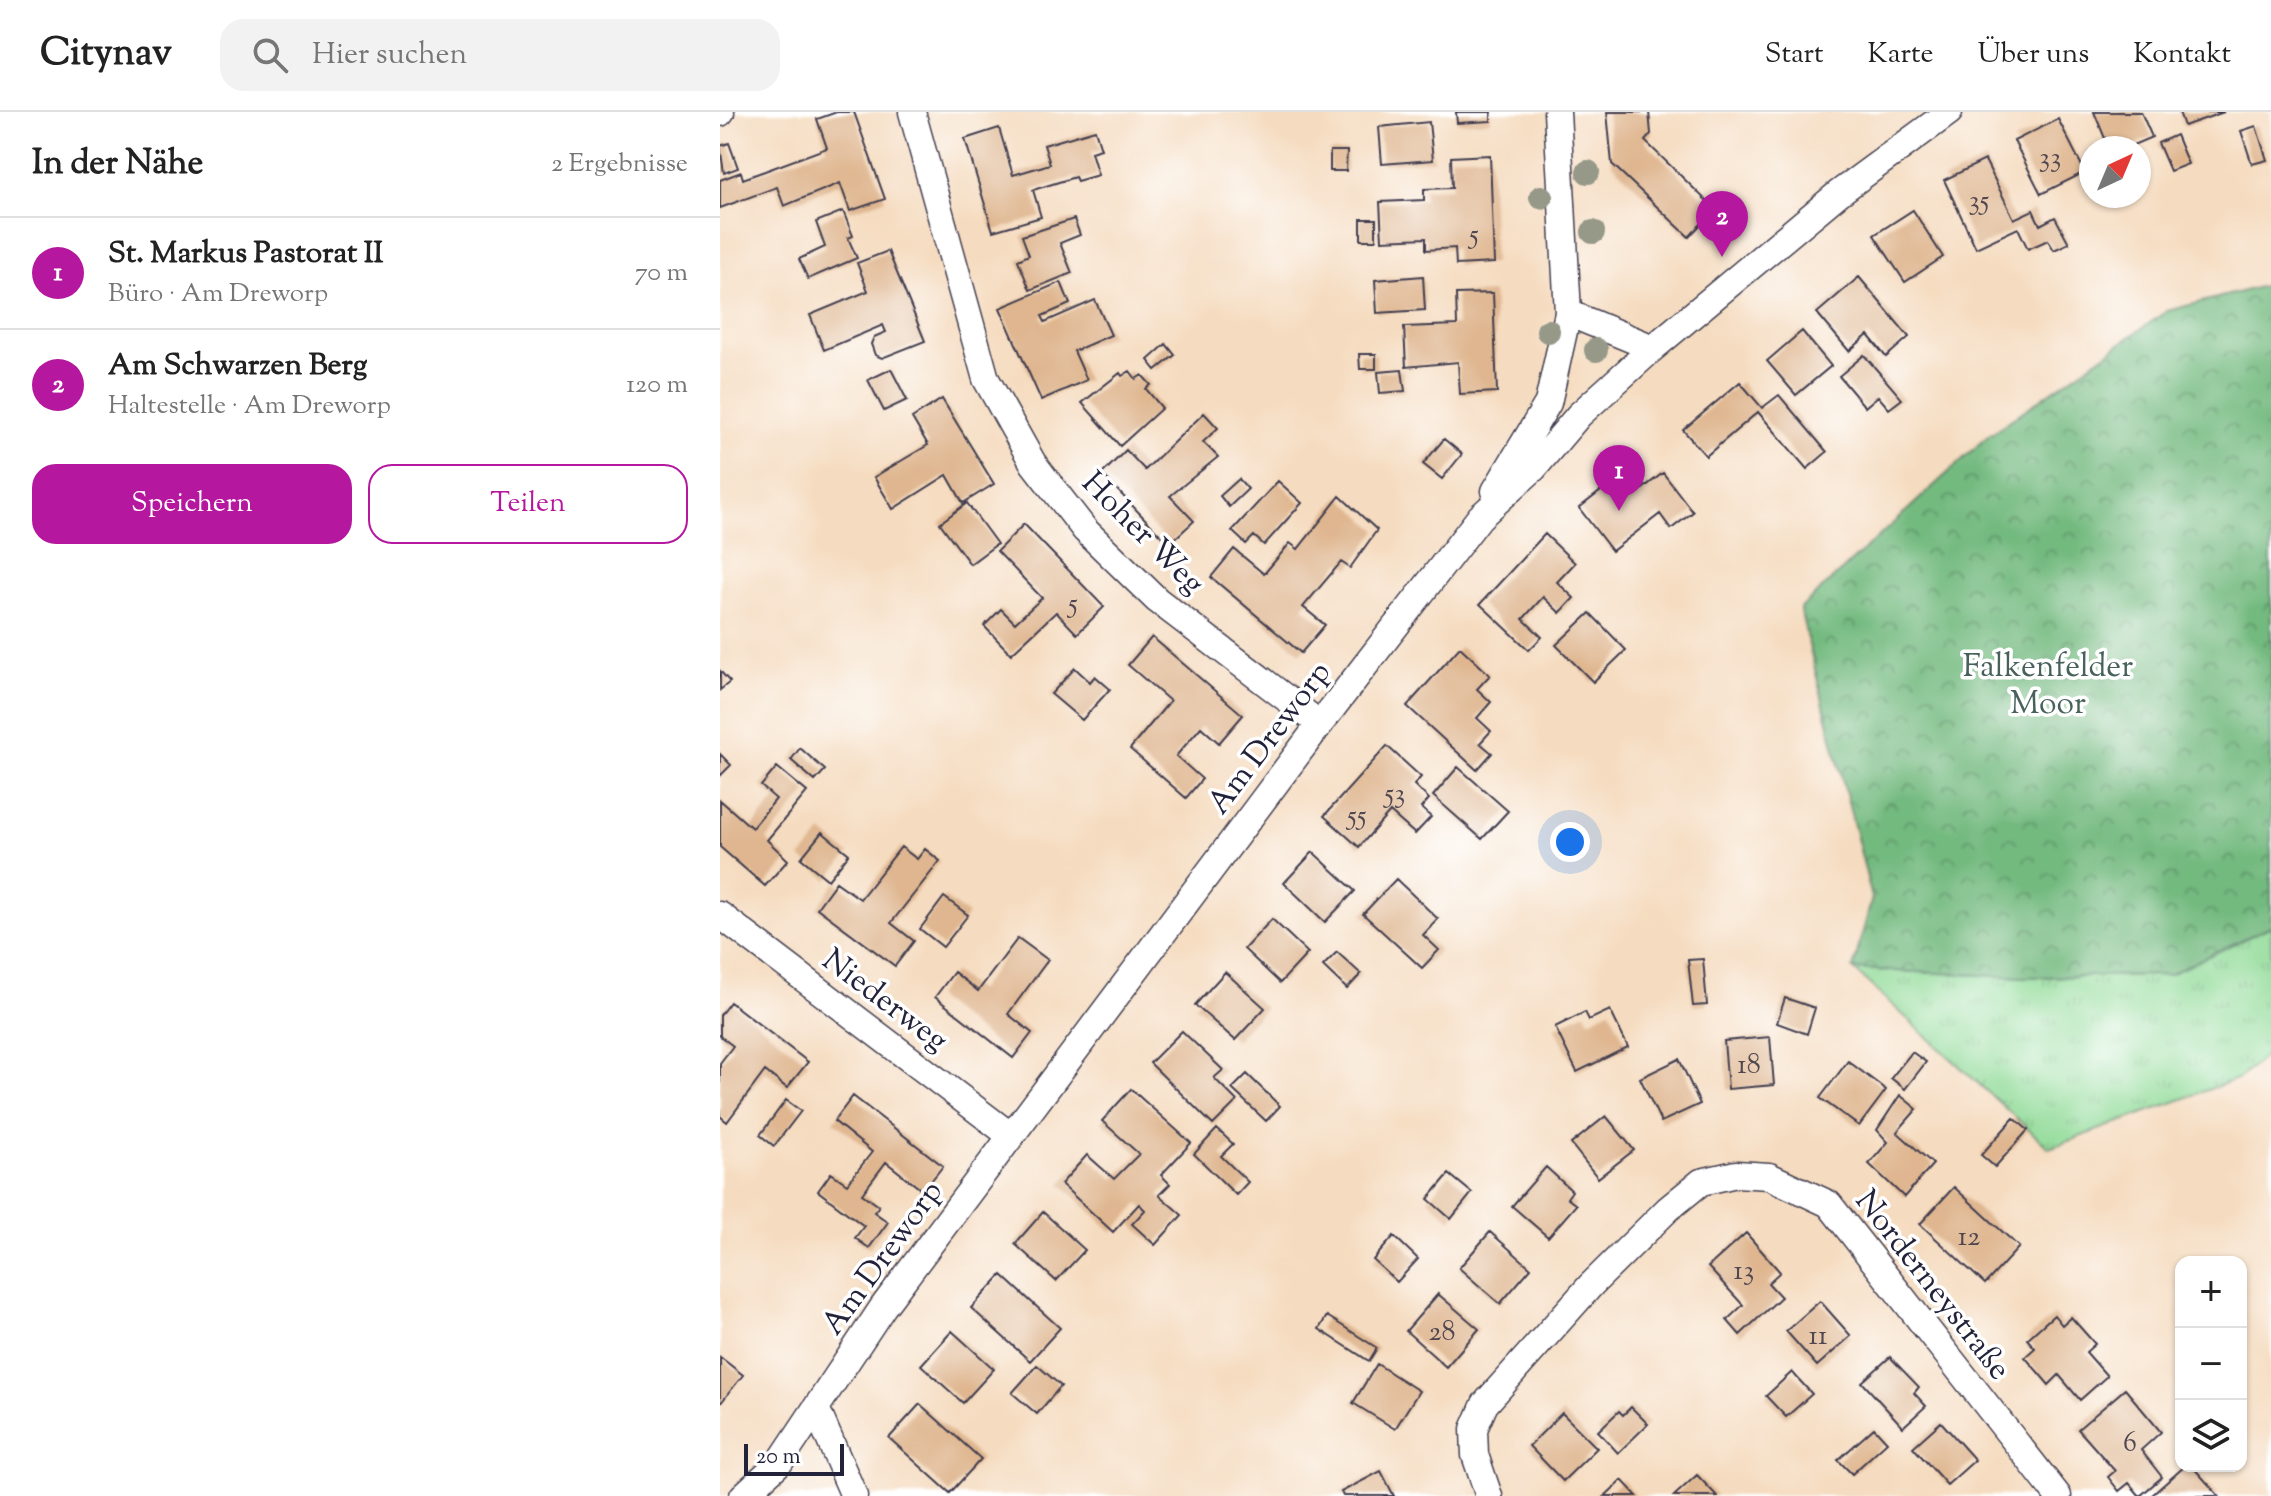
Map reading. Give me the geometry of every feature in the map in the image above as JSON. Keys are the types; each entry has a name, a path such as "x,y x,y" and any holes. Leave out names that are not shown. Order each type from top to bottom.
{"street":[{"name":"Hoher Weg","path":"912,112 986,379 1033,463 1085,530 1157,600 1320,724"},
{"path":"1480,517 1548,403 1568,313 1557,112"},
{"name":"Am Dreworp","path":"743,1496 780,1462 883,1307 1320,724 1480,517 1534,468 1579,415 1653,348 1839,193 1949,112"},
{"path":"1568,313 1653,348"},
{"name":"Niederweg","path":"720,915 1011,1136"},
{"name":"Norderneystraße","path":"1489,1496 1475,1455 1474,1429 1485,1404 1591,1285 1668,1209 1701,1182 1736,1174 1769,1176 1829,1204 2058,1496"},
{"path":"816,1408 854,1496"}],"green space":[{"name":"Falkenfelder Moor","path":"2271,284 2271,926 2168,975 2024,977 1853,969 1872,898 1800,609 1989,435 2167,311"},
{"path":"2271,926 2271,1050 2240,1078 2049,1148 1853,969 2024,977 2168,975"}],"building":[{"path":"837,112 854,112 885,199 850,211 840,183 784,206 777,187 720,208 720,180 741,172 743,179 827,148 817,119"},
{"path":"1456,112 1491,112 1491,121 1457,123"},
{"path":"1607,112 1649,112 1651,134 1645,141 1715,209 1689,237 1612,164"},
{"path":"2094,112 2141,112 2152,137 2151,136 2104,136"},
{"path":"2179,112 2224,112 2184,126"},
{"path":"2058,119 2079,160 2079,175 2041,194 2014,141"},
{"path":"1429,122 1433,160 1382,164 1379,127"},
{"path":"2256,126 2267,160 2252,164 2241,131"},
{"path":"999,128 1013,175 1050,164 1044,145 1095,130 1101,149 1091,152 1098,175 1077,181 1075,177 1033,190 1041,217 993,231 965,139"},
{"path":"2176,135 2188,164 2170,171 2158,143"},
{"path":"729,143 738,168 724,173 720,146"},
{"path":"1330,151 1347,151 1346,171 1330,171"},
{"path":"1490,155 1494,263 1456,265 1455,248 1426,250 1426,238 1382,240 1380,202 1424,200 1424,189 1452,188 1451,157"},
{"path":"1985,160 2014,219 2033,210 2040,225 2055,217 2069,243 2054,250 2048,240 2028,249 2018,228 1976,248 1944,180"},
{"path":"1913,210 1943,257 1905,282 1874,235"},
{"path":"843,211 853,236 848,238 857,258 808,279 799,259 825,247 816,222"},
{"path":"1074,219 1080,235 1060,243 1072,273 1030,290 1018,260 1029,255 1022,236"},
{"path":"1361,219 1376,219 1376,240 1361,240"},
{"path":"888,251 925,341 882,358 875,355 871,344 874,337 886,332 883,325 824,350 810,315 868,291 857,263"},
{"path":"1423,276 1425,310 1377,313 1375,280"},
{"path":"1859,277 1909,337 1886,357 1868,335 1849,351 1817,313"},
{"path":"1061,282 1070,304 1042,316 1045,322 1095,300 1111,335 1074,351 1087,380 1041,400 1000,308"},
{"path":"1493,293 1497,392 1460,394 1458,362 1406,367 1404,327 1457,325 1456,294"},
{"path":"1802,331 1831,366 1796,395 1767,361"},
{"path":"1166,344 1175,355 1156,370 1148,360"},
{"path":"1359,354 1376,354 1376,369 1360,369"},
{"path":"1864,355 1902,399 1889,409 1878,396 1865,407 1839,376"},
{"path":"891,369 907,400 884,411 868,380"},
{"path":"1402,370 1405,391 1380,393 1378,372"},
{"path":"1130,371 1136,379 1142,375 1151,385 1146,389 1162,408 1120,446 1082,403 1120,373 1122,376"},
{"path":"1740,382 1762,408 1779,395 1827,452 1807,469 1758,412 1706,456 1683,430"},
{"path":"942,399 994,484 963,503 947,475 893,509 874,477 928,445 912,418"},
{"path":"1204,413 1218,428 1203,442 1218,457 1170,496 1194,521 1169,544 1102,474 1126,450 1145,470"},
{"path":"1444,439 1462,454 1442,479 1423,464"},
{"path":"1627,471 1641,490 1663,473 1693,512 1671,529 1660,514 1612,551 1579,508"},
{"path":"1239,479 1248,489 1229,507 1220,496"},
{"path":"1278,481 1302,503 1264,545 1254,536 1246,544 1232,531"},
{"path":"1340,496 1377,530 1350,568 1341,562 1303,607 1325,625 1301,653 1211,577 1234,549 1264,574 1290,543 1298,549"},
{"path":"967,503 997,544 970,564 940,523"},
{"path":"1024,524 1104,607 1077,634 1056,612 1011,654 984,626 1001,609 1015,623 1042,598 997,551"},
{"path":"1545,534 1575,563 1557,582 1574,598 1560,613 1543,597 1523,619 1542,637 1529,650 1480,604"},
{"path":"1590,613 1626,650 1593,682 1556,645"},
{"path":"1152,637 1243,715 1219,743 1201,727 1176,756 1202,779 1186,798 1130,749 1170,701 1128,665"},
{"path":"1460,647 1490,675 1477,689 1491,702 1477,718 1491,731 1480,743 1492,753 1477,770 1407,706"},
{"path":"1075,668 1090,682 1095,676 1110,689 1082,720 1051,694"},
{"path":"720,671 730,682 720,690"},
{"path":"1387,746 1421,777 1414,785 1429,799 1421,808 1431,817 1415,834 1390,812 1359,847 1324,816"},
{"path":"800,748 825,770 815,781 791,760"},
{"path":"720,754 731,765 720,776"},
{"path":"777,767 807,792 767,840 788,860 765,886 720,847 720,800 752,828 776,799 761,786"},
{"path":"1458,767 1508,811 1482,839 1433,796"},
{"path":"822,832 849,854 828,880 801,858"},
{"path":"901,847 917,859 925,849 940,861 891,923 914,941 895,966 817,908 836,882 860,899"},
{"path":"1313,852 1355,891 1325,922 1284,883"},
{"path":"1396,879 1438,919 1423,935 1439,950 1422,968 1363,914"},
{"path":"944,897 968,915 943,947 920,929"},
{"path":"1272,919 1308,953 1280,983 1244,949"},
{"path":"1018,938 1048,960 1008,1014 1032,1033 1013,1058 935,997 954,972 978,991"},
{"path":"1337,952 1361,974 1347,989 1323,966"},
{"path":"1703,959 1707,1005 1693,1006 1688,960"},
{"path":"1225,972 1265,1008 1235,1040 1195,1005"},
{"path":"1785,998 1815,1008 1807,1034 1777,1023"},
{"path":"730,1002 808,1062 787,1088 765,1071 727,1122 720,1116 720,1063 733,1046 720,1036 720,1015"},
{"path":"1610,1010 1628,1047 1577,1072 1555,1027 1585,1012 1589,1020"},
{"path":"1182,1031 1223,1070 1214,1078 1237,1101 1213,1125 1150,1063"},
{"path":"1770,1037 1774,1085 1728,1089 1724,1041"},
{"path":"1912,1052 1926,1062 1905,1089 1891,1078"},
{"path":"1679,1059 1700,1104 1661,1122 1640,1078"},
{"path":"1848,1061 1886,1090 1859,1126 1820,1098"},
{"path":"1247,1074 1280,1106 1266,1121 1232,1089"},
{"path":"1131,1089 1191,1143 1161,1175 1170,1184 1159,1195 1182,1215 1155,1245 1132,1224 1145,1210 1139,1204 1113,1232 1061,1184 1087,1155 1114,1179 1139,1154 1102,1121"},
{"path":"1900,1095 1917,1109 1897,1132 1933,1164 1904,1197 1869,1164 1888,1142 1877,1130"},
{"path":"853,1096 943,1166 923,1191 886,1162 862,1194 879,1206 874,1212 888,1222 869,1248 855,1238 864,1226 818,1191 831,1173 847,1184 872,1152 834,1121"},
{"path":"786,1100 801,1111 774,1146 760,1135"},
{"path":"1606,1116 1634,1150 1598,1178 1571,1144"},
{"path":"2014,1118 2028,1130 1995,1167 1981,1155"},
{"path":"1217,1129 1233,1144 1221,1156 1248,1182 1236,1195 1194,1154"},
{"path":"1546,1167 1572,1191 1567,1198 1576,1205 1548,1237 1512,1206"},
{"path":"1449,1174 1472,1193 1451,1219 1428,1199"},
{"path":"1954,1187 2019,1247 1985,1284 1920,1224"},
{"path":"1043,1212 1085,1250 1056,1281 1015,1244"},
{"path":"1490,1232 1531,1268 1500,1304 1459,1268"},
{"path":"1746,1233 1780,1272 1768,1283 1781,1297 1740,1335 1727,1320 1743,1305 1708,1267"},
{"path":"1394,1236 1418,1259 1397,1282 1373,1260"},
{"path":"1002,1275 1060,1328 1030,1361 971,1308"},
{"path":"1438,1294 1479,1329 1446,1367 1406,1331"},
{"path":"1820,1301 1851,1336 1817,1366 1786,1331"},
{"path":"2054,1315 2062,1325 2071,1317 2095,1344 2086,1352 2107,1376 2080,1400 2059,1375 2049,1385 2025,1357 2035,1348 2027,1339"},
{"path":"1327,1316 1377,1348 1369,1361 1319,1329"},
{"path":"952,1331 994,1369 963,1403 921,1365"},
{"path":"720,1357 743,1375 720,1404"},
{"path":"1890,1357 1919,1387 1914,1393 1926,1406 1903,1427 1862,1382"},
{"path":"1377,1364 1419,1391 1395,1429 1353,1403"},
{"path":"1037,1365 1061,1386 1037,1414 1012,1393"},
{"path":"1792,1372 1812,1394 1786,1417 1766,1396"},
{"path":"2125,1389 2161,1432 2141,1450 2162,1477 2140,1496 2129,1483 2119,1491 2108,1477 2115,1471 2078,1429"},
{"path":"920,1404 981,1459 950,1493 889,1438"},
{"path":"1631,1407 1648,1424 1618,1453 1598,1431 1619,1411 1623,1415"},
{"path":"1562,1413 1597,1448 1563,1481 1529,1446"},
{"path":"1941,1422 1975,1460 1947,1485 1913,1447"},
{"path":"1874,1428 1887,1442 1852,1474 1838,1460"},
{"path":"1381,1471 1394,1496 1343,1496 1341,1492"},
{"path":"2178,1472 2197,1472 2219,1496 2151,1496"},
{"path":"1697,1475 1717,1496 1674,1496"},
{"path":"1622,1480 1637,1496 1605,1496"}],"place":[{"name":"Am Schwarzen Berg","path":"1722,257"},
{"name":"St. Markus Pastorat II","path":"1619,511"}]}
